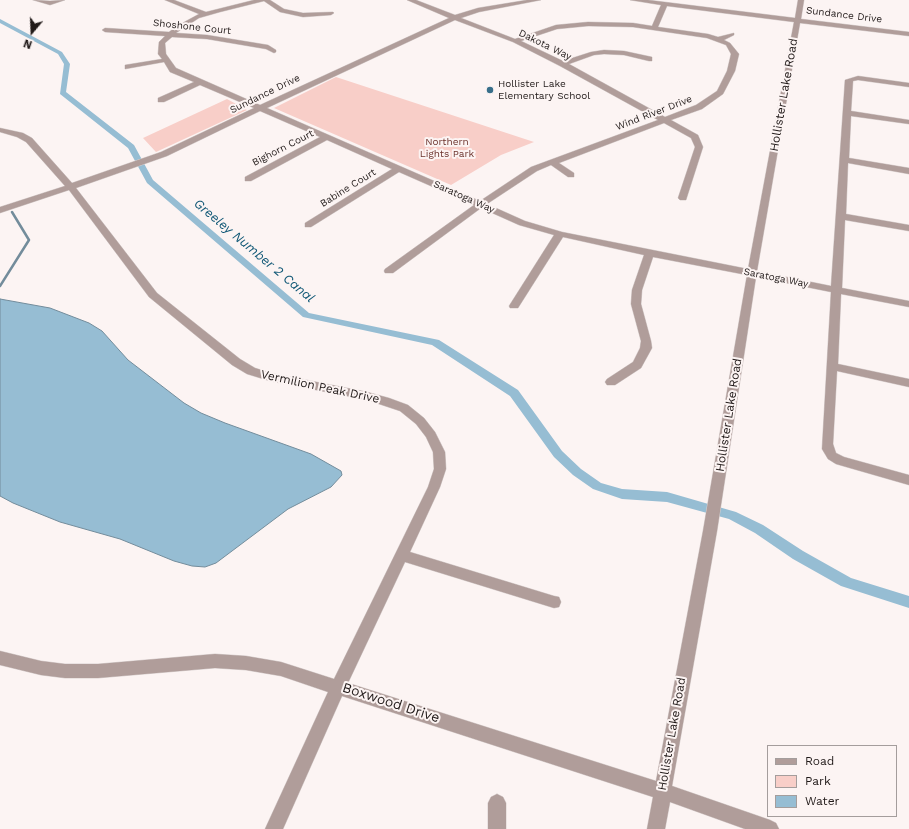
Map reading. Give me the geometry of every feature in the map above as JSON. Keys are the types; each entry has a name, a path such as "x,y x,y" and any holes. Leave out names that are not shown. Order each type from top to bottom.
{"street":[{"path":"36,0 54,3 62,0"},
{"path":"168,0 205,14"},
{"path":"128,67 166,60 162,54 162,42 179,27 205,14 262,0"},
{"path":"266,0 282,11 303,15 331,13"},
{"name":"Dakota Way","path":"410,0 515,41 563,64 694,137 699,147 684,198"},
{"name":"Sundance Drive","path":"0,210 156,158 430,27 454,17 494,7 538,0"},
{"name":"Sundance Drive","path":"633,0 909,34"},
{"name":"Hollister Lake Road","path":"656,829 716,496 752,273 801,0"},
{"path":"654,28 665,4"},
{"name":"Wind River Drive","path":"389,271 480,205 534,169 699,107 720,92 731,71 735,54 728,44 708,36 633,25 588,24 556,27 515,41"},
{"name":"Shoshone Court","path":"105,30 222,39 268,47 274,52"},
{"path":"717,40 732,34"},
{"path":"563,64 593,53 604,52 624,53 649,59"},
{"name":"Saratoga Way","path":"166,60 173,70 522,223 560,234 649,253 909,304"},
{"path":"909,85 854,78 849,80 827,444 832,456 850,465 909,480"},
{"path":"161,100 200,82"},
{"path":"846,113 909,122"},
{"name":"Vermilion Peak Drive","path":"0,130 20,134 29,140 70,187 153,295 236,362 251,371 270,377 385,401 404,408 420,421 431,435 439,452 440,469 434,487 339,686 274,829"},
{"name":"Bighorn Court","path":"248,179 328,138"},
{"path":"844,160 909,171"},
{"path":"552,162 571,175"},
{"name":"Babine Court","path":"308,225 399,169"},
{"path":"841,216 909,228"},
{"path":"514,306 560,234"},
{"path":"611,382 637,366 646,348 646,341 636,304 638,290 649,253"},
{"path":"831,366 909,383"},
{"path":"402,555 554,602"},
{"name":"Boxwood Drive","path":"0,658 41,668 66,671 215,661 246,663 281,668 662,791 770,829"},
{"path":"497,803 497,829"}],"green space":[{"name":"Northern Lights Park","path":"336,77 534,142 501,155 451,185 274,108"},
{"path":"227,99 247,110 156,152 143,138"}],"water":[{"path":"0,299 50,308 89,323 102,331 128,360 184,403 201,413 225,423 311,454 341,471 342,475 331,487 288,509 216,563 205,567 192,566 174,561 120,539 60,522 13,503 0,496"}],"waterway":[{"name":"Greeley Number 2 Canal","path":"0,21 60,53 67,64 62,93 131,147 150,181 306,315 435,342 514,393 558,454 577,472 597,486 622,494 667,497 732,515 759,529 798,555 846,582 909,602"},
{"path":"0,286 29,240 12,212"}],"place":[{"name":"Hollister Lake Elementary School","path":"490,90"}]}
